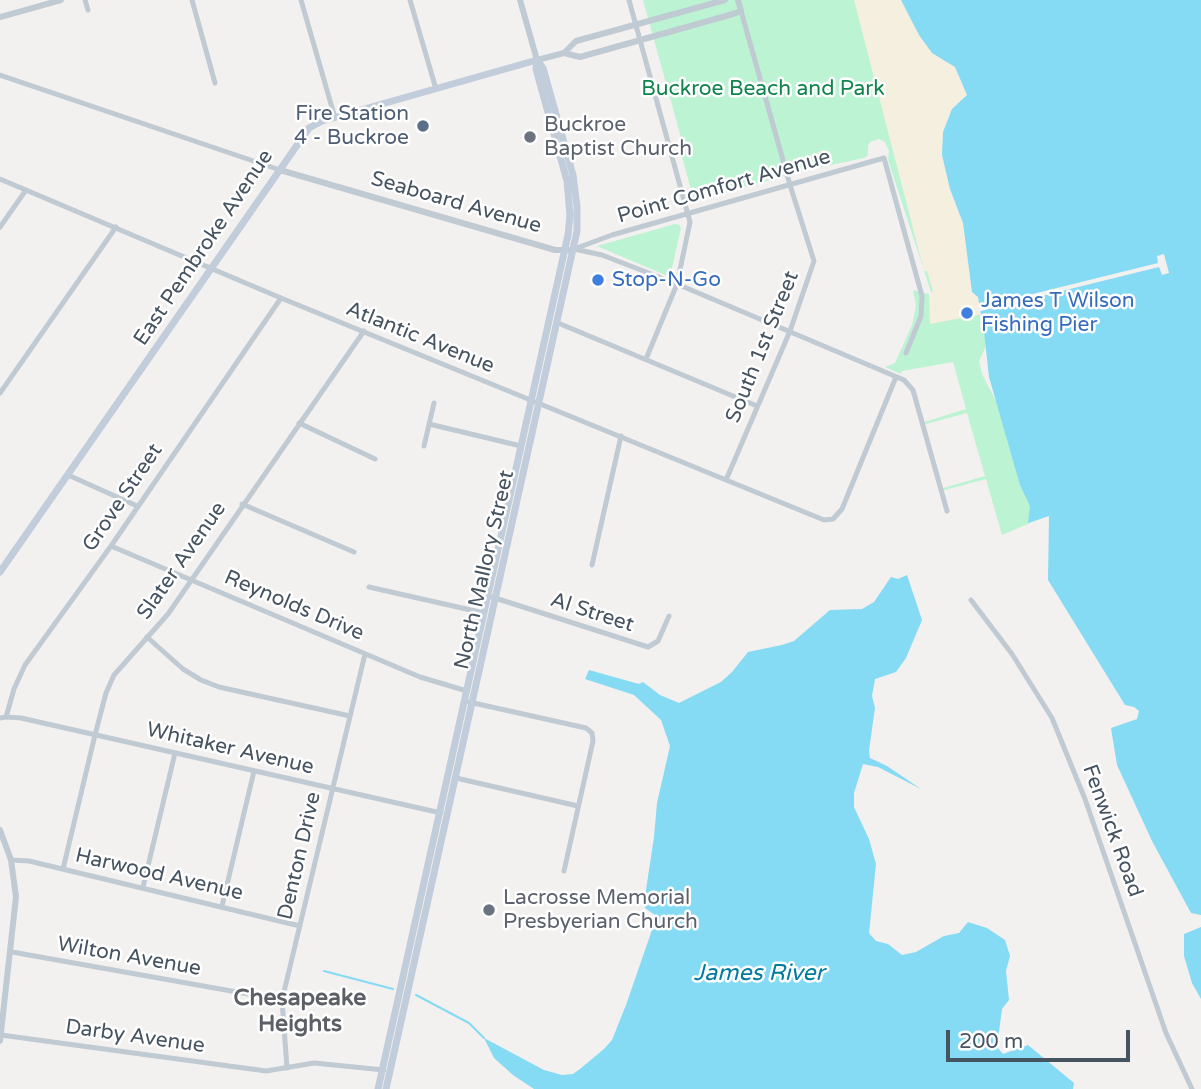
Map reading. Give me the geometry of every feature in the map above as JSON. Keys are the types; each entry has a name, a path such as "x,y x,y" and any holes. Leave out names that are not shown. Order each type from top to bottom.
{"main road":[{"name":"East Pembroke Avenue","path":"0,572 309,128 317,122 537,60"},
{"name":"North Mallory Street","path":"377,1089 386,1070 558,323 569,250 570,215 567,181 536,69 537,60"},
{"name":"North Mallory Street","path":"444,813 456,778 469,701 467,691 484,613 493,597 531,400 569,250"},
{"name":"North Mallory Street","path":"386,1070 386,1089"}],"street":[{"path":"0,17 61,0"},
{"path":"85,0 88,10"},
{"path":"192,0 215,83"},
{"path":"301,0 335,118"},
{"path":"410,0 436,89"},
{"name":"North Mallory Street","path":"520,0 537,60"},
{"path":"629,0 690,222 677,284 646,359"},
{"name":"East Pembroke Avenue","path":"564,53 576,41 725,0"},
{"path":"738,0 741,11"},
{"name":"East Pembroke Avenue","path":"537,60 564,53 580,57 741,11"},
{"name":"South 1st Street","path":"726,480 790,331 814,261 741,11"},
{"name":"Seaboard Avenue","path":"0,75 279,170 555,250 602,255 790,331 895,377"},
{"name":"Point Comfort Avenue","path":"569,250 594,240 884,158 922,296 921,316 906,353"},
{"name":"Atlantic Avenue","path":"0,179 281,298 824,520 830,521 842,509 895,377"},
{"path":"0,227 26,190"},
{"path":"0,393 116,227"},
{"name":"Grove Street","path":"3,717 26,664 111,546 281,298"},
{"path":"558,323 757,406"},
{"name":"Slater Avenue","path":"63,869 95,735 114,675 168,614 363,331"},
{"path":"895,377 907,382 913,390 947,511"},
{"path":"424,446 434,403"},
{"path":"299,423 375,460"},
{"path":"429,424 521,446"},
{"path":"592,565 621,436"},
{"path":"68,475 137,506"},
{"path":"242,504 354,552"},
{"name":"Reynolds Drive","path":"111,546 420,677 467,691"},
{"path":"369,587 484,613"},
{"name":"Al Street","path":"493,597 648,647 658,641 669,616"},
{"name":"Fenwick Road","path":"971,600 1012,654 1052,718 1085,799 1166,1033 1192,1089"},
{"path":"148,637 183,669 201,680 219,687 350,716"},
{"name":"Denton Drive","path":"287,1068 282,1000 365,654"},
{"path":"469,701 589,730 592,733 593,741 564,871"},
{"name":"Whitaker Avenue","path":"3,717 444,813"},
{"path":"143,887 175,753"},
{"path":"222,906 254,771"},
{"path":"456,778 578,806"},
{"path":"0,830 11,860 16,897 0,1041"},
{"name":"Harwood Avenue","path":"11,860 24,860 143,887 300,926"},
{"name":"Wilton Avenue","path":"12,952 282,1000"},
{"name":"Darby Avenue","path":"1,1035 266,1071 314,1063 386,1070"}],"green space":[{"name":"Buckroe Beach and Park","path":"643,0 901,0 985,335 985,348 979,361 982,374 1049,515 1002,535 986,479 941,491 940,489 985,476 967,413 922,425 921,423 966,409 953,362 902,371 901,374 885,367 895,363 912,325 916,306 913,290 932,295 888,160 889,151 885,142 879,139 870,142 868,155 864,158 798,172 694,201 678,142 682,141"},
{"path":"675,224 681,228 670,277 597,246"}],"sand":[{"path":"854,0 967,0 1004,310 930,324 929,294 933,291 927,271 924,271"}],"water":[{"path":"901,0 1201,0 1201,915 1191,913 1152,841 1117,765 1111,728 1137,719 1139,711 1125,705 1048,580 1049,516 1028,523 1030,506 1020,485 989,377 978,297 972,292 963,223 950,189 942,155 943,132 952,109 967,95 955,67 932,53 919,35"},
{"name":"James River","path":"907,575 922,620 906,658 896,672 875,679 872,696 875,708 869,750 870,758 921,789 878,767 863,764 854,793 854,807 869,839 876,864 869,933 876,941 888,944 902,955 916,952 944,936 959,933 968,922 987,928 1005,940 1010,956 1006,971 1009,1000 1002,1009 997,1047 1003,1054 1028,1045 1074,1083 1073,1089 534,1089 513,1075 494,1058 484,1038 544,1070 562,1075 573,1074 604,1049 612,1040 653,927 655,915 645,908 644,903 657,803 670,746 661,720 634,695 585,679 589,670 639,684 643,682 660,695 679,703 721,682 748,652 794,641 830,610 862,609 874,602 891,577 898,579"},
{"path":"1201,927 1201,999 1192,983 1184,956 1184,934"}],"pier":[{"path":"1164,254 1169,273 1162,275 1159,267 977,312 976,308 1158,263 1157,256"}],"waterway":[{"path":"324,971 393,989"},
{"path":"416,995 469,1023 484,1038"}],"place":[{"name":"Fire Station 4 - Buckroe","path":"423,126"},
{"name":"Buckroe Baptist Church","path":"530,137"},
{"name":"Stop-N-Go","path":"598,280"},
{"name":"James T Wilson Fishing Pier","path":"967,313"},
{"name":"Lacrosse Memorial Presbyerian Church","path":"489,910"}],"district":[{"name":"Chesapeake Heights","path":"300,1012"}]}
